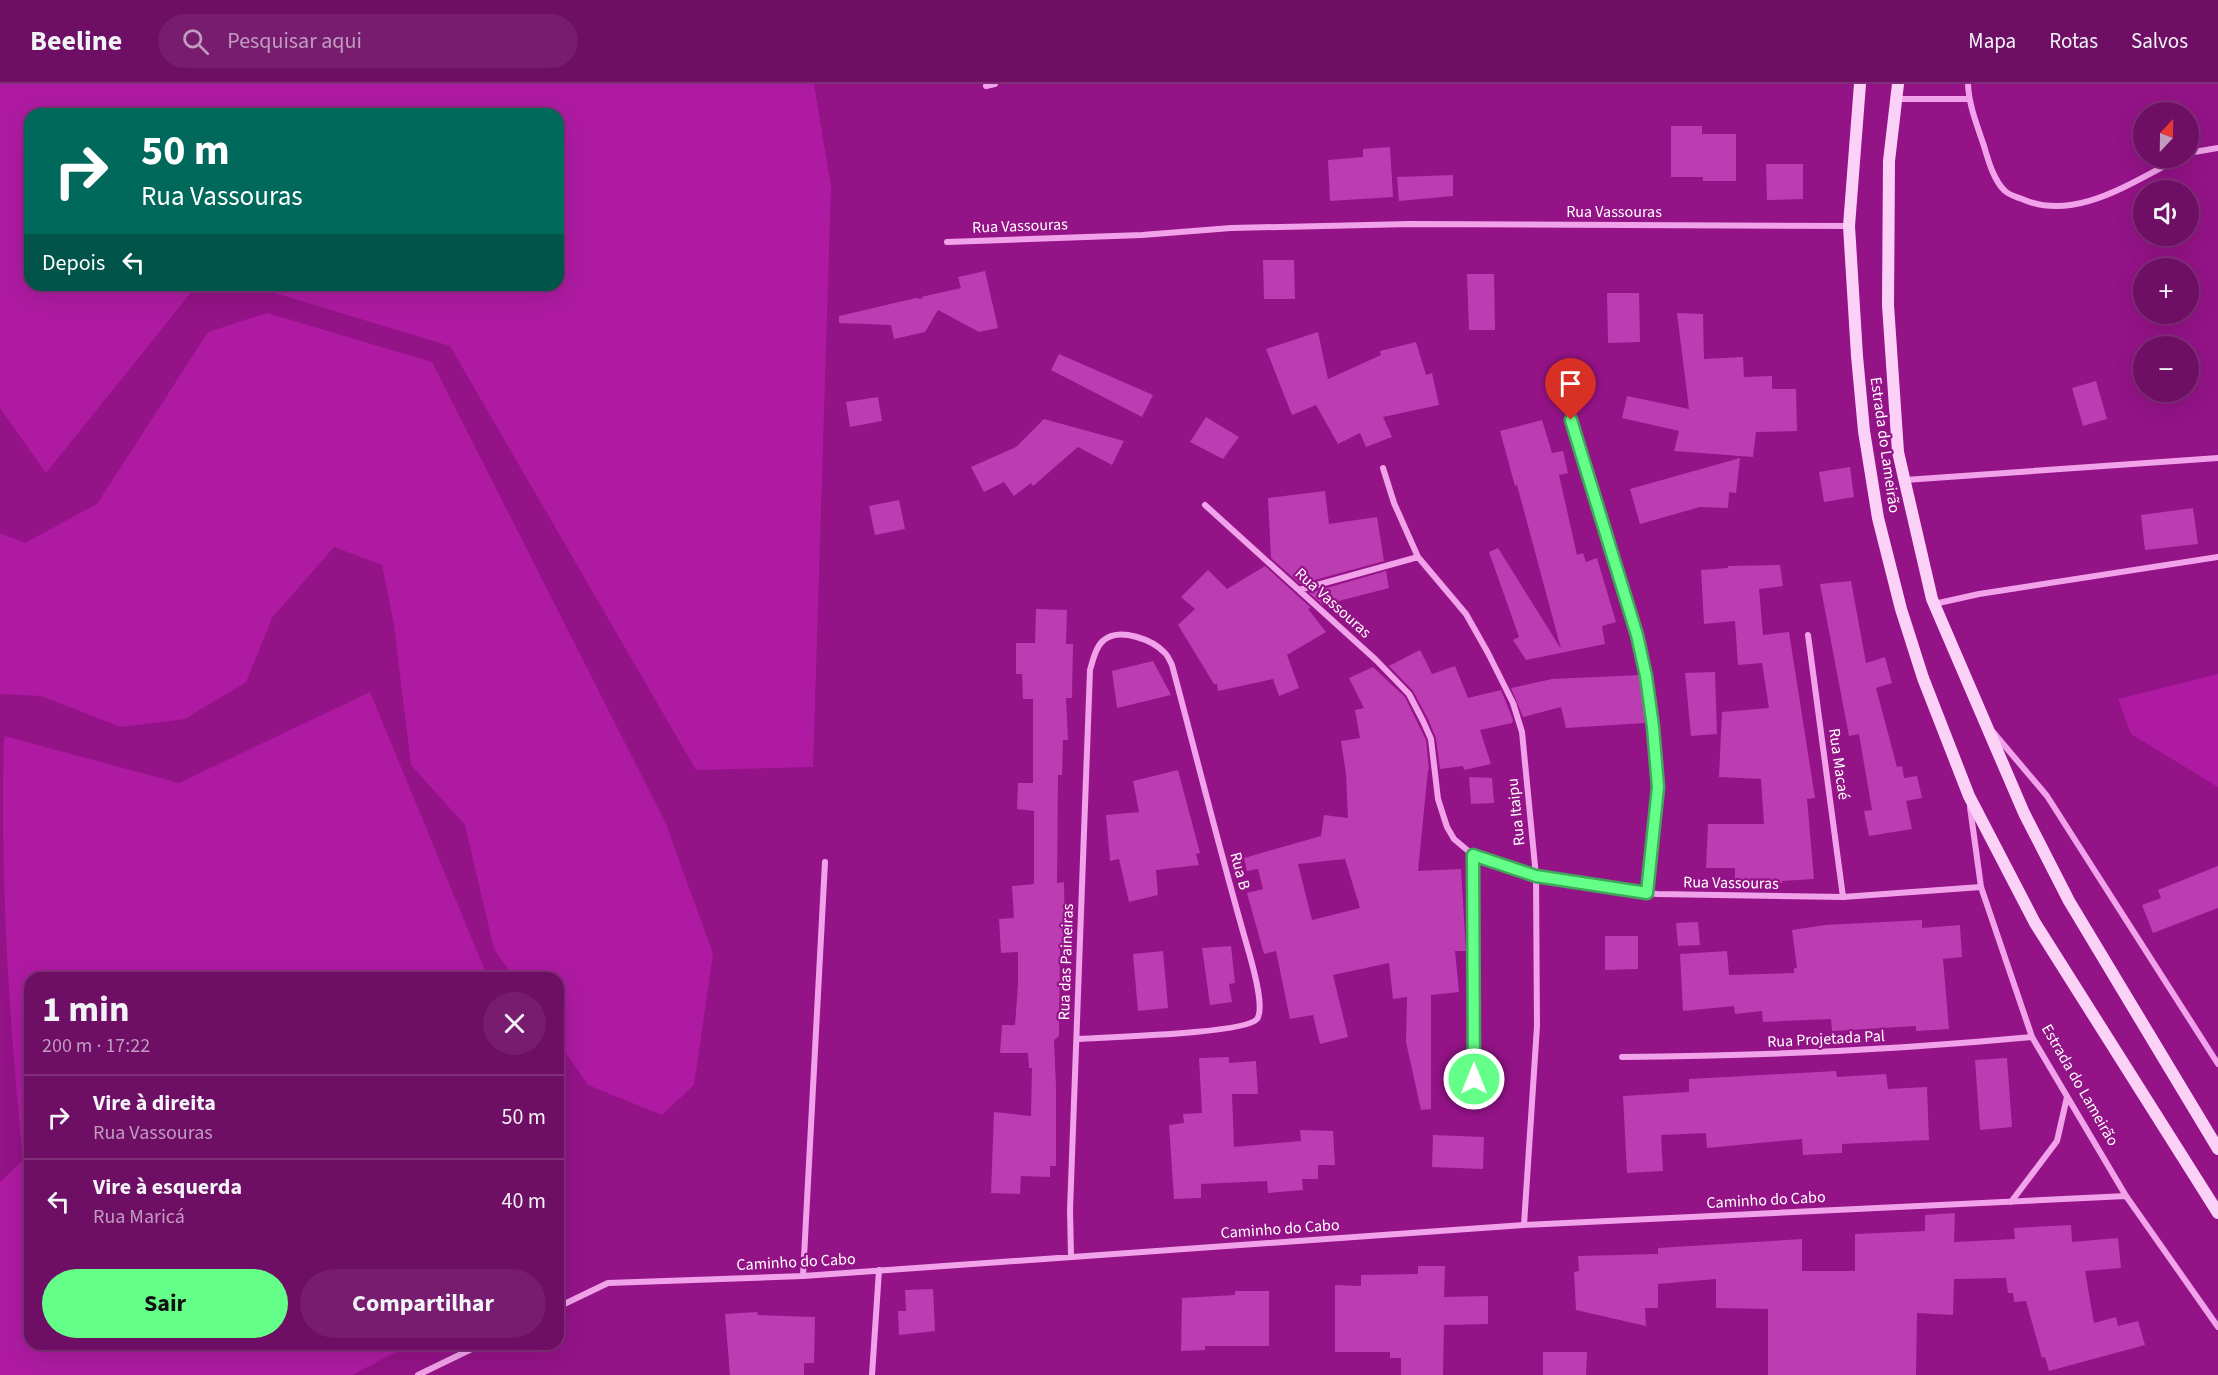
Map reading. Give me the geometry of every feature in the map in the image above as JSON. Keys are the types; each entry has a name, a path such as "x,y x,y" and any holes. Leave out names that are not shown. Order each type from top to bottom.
{"main road":[{"name":"Estrada do Lameirão","path":"1860,84 1850,226 1857,356 1864,431 1878,518 1901,609 1923,678 1969,796 2035,923 2218,1213"},
{"name":"Estrada do Lameirão","path":"1898,84 1889,161 1888,294 1898,452 1934,604 2024,813 2069,901 2218,1149"}],"street":[{"path":"986,86 994,84"},
{"path":"1968,84 1968,99 1998,180 2006,192 2034,205 2056,206 2085,203 2115,192 2161,168"},
{"path":"1896,99 1968,99"},
{"path":"2199,151 2218,148"},
{"name":"Rua Vassouras","path":"947,242 1142,235 1232,228 1410,224 1850,226"},
{"path":"1565,399 1637,635 1646,676 1658,787 1647,893"},
{"path":"1904,480 2218,458"},
{"name":"Rua Itaipu","path":"1383,468 1394,503 1418,557 1466,615 1513,703 1522,732 1536,876 1538,1026 1524,1225"},
{"name":"Rua Vassouras","path":"1205,506 1376,660 1409,694 1431,739 1438,799 1448,827 1454,839 1473,855 1536,876 1647,893 1754,897 1843,897 1981,887"},
{"path":"1299,590 1418,557"},
{"path":"1934,604 1979,594 2218,557"},
{"name":"Rua Macaé","path":"1808,634 1843,897"},
{"name":"Rua B","path":"1077,1039 1223,1030 1250,1024 1257,1020 1259,1014 1257,980 1232,895 1172,665 1165,653 1155,645 1131,635 1115,635 1104,640 1097,649 1090,670"},
{"name":"Rua das Paineiras","path":"1071,1256 1070,1210 1090,670"},
{"name":"Estrada do Lameirão","path":"1984,722 2030,773 2047,796 2218,1064"},
{"name":"Estrada do Lameirão","path":"1969,796 1981,887 2032,1037 2126,1196 2218,1327"},
{"path":"1473,855 1474,1079"},
{"path":"803,1276 825,862"},
{"name":"Rua Projetada Pal","path":"1622,1057 1754,1056 1920,1047 2032,1037"},
{"path":"2011,1202 2057,1141 2067,1097"},
{"name":"Caminho do Cabo","path":"564,1304 608,1283 803,1276 1524,1225 2126,1196"},
{"path":"872,1375 879,1270"},
{"path":"418,1375 470,1350"}],"shaded area":[{"path":"0,84 814,84 831,187 813,767 696,770 450,346 268,291 564,291 564,108 24,108 24,291 192,291 46,473 0,408"},
{"path":"267,313 432,362 666,824 713,954 694,1085 662,1115 588,1085 564,1051 564,972 510,972 494,949 465,825 411,765 394,625 382,565 334,547 272,618 246,682 185,719 121,727 41,696 0,694 0,533 25,543 97,504 208,332"},
{"path":"2218,674 2218,787 2131,734 2118,699"},
{"path":"370,692 486,972 24,972 24,1350 400,1350 352,1375 0,1375 0,1182 23,1160 7,948 3,842 4,736 179,783"}],"building":[{"path":"1671,126 1702,126 1702,134 1736,134 1736,181 1703,181 1703,177 1671,177"},
{"path":"1390,147 1393,197 1330,201 1328,160 1363,157 1363,149"},
{"path":"1766,164 1803,164 1803,199 1767,200"},
{"path":"1453,175 1453,196 1399,201 1397,177"},
{"path":"1263,260 1294,260 1295,299 1264,299"},
{"path":"985,271 998,328 979,332 938,310 925,332 894,339 891,325 839,323 839,316 916,298 923,299 921,297 961,288 958,277"},
{"path":"1467,274 1494,274 1495,330 1469,330"},
{"path":"1607,293 1639,293 1640,342 1608,343"},
{"path":"1677,313 1703,314 1704,359 1743,357 1744,377 1772,376 1772,389 1796,389 1797,431 1756,432 1753,457 1674,451 1679,431 1622,418 1627,396 1689,409"},
{"path":"1318,332 1328,379 1381,355 1380,351 1416,342 1426,375 1432,373 1439,405 1383,417 1392,437 1366,447 1360,433 1338,444 1316,405 1292,415 1266,349"},
{"path":"1059,354 1153,395 1142,417 1051,370"},
{"path":"2096,381 2107,419 2083,426 2072,388"},
{"path":"878,397 882,421 850,427 846,402"},
{"path":"1206,417 1239,437 1223,459 1190,442"},
{"path":"1044,419 1124,441 1112,465 1078,447 1033,486 1031,483 1014,496 1004,482 984,492 971,467 1016,447"},
{"path":"1542,420 1552,453 1563,451 1568,473 1559,475 1577,555 1583,553 1586,562 1597,558 1616,622 1602,626 1605,644 1526,660 1513,640 1519,637 1489,552 1498,548 1561,649 1517,485 1515,486 1500,431"},
{"path":"1740,458 1736,493 1729,492 1728,508 1700,507 1640,524 1630,489"},
{"path":"1850,467 1854,497 1824,502 1819,472"},
{"path":"1325,491 1329,524 1377,517 1384,561 1300,584 1271,558 1268,498"},
{"path":"899,500 905,529 875,535 869,506"},
{"path":"2193,508 2198,544 2145,550 2141,515"},
{"path":"1780,565 1783,586 1759,589 1763,635 1789,632 1815,798 1807,799 1814,879 1771,884 1735,884 1735,868 1706,868 1708,824 1764,824 1761,779 1719,777 1722,712 1769,708 1762,663 1738,665 1735,621 1704,624 1701,570 1728,568 1728,566"},
{"path":"1265,566 1311,608 1308,609 1326,632 1287,655 1299,688 1279,696 1273,679 1218,691 1217,684 1214,684 1178,625 1195,609 1181,597 1208,570 1227,589"},
{"path":"1386,571 1389,588 1323,605 1309,593"},
{"path":"1851,581 1866,663 1885,657 1892,683 1876,688 1897,767 1902,766 1904,778 1917,776 1922,798 1906,801 1912,829 1869,836 1864,811 1872,810 1859,734 1849,736 1820,584"},
{"path":"1036,609 1067,610 1066,644 1073,644 1072,698 1066,698 1068,740 1063,740 1062,775 1058,775 1057,883 1064,882 1065,932 1063,932 1064,949 1060,949 1059,1036 1054,1040 1056,1166 1050,1166 1050,1177 1021,1176 1020,1194 991,1193 994,1112 1031,1116 1032,1068 1029,1068 1028,1053 1000,1053 1002,1025 1015,1025 1018,952 1001,953 999,919 1014,918 1012,886 1034,884 1034,811 1017,809 1018,783 1033,783 1033,699 1023,699 1022,674 1016,674 1016,643 1035,643"},
{"path":"1420,650 1432,674 1455,666 1468,698 1501,690 1513,720 1512,723 1480,730 1491,764 1464,770 1463,766 1440,769 1436,738 1428,719 1413,691 1389,666"},
{"path":"1153,661 1171,695 1117,708 1112,671"},
{"path":"1373,667 1405,697 1426,740 1429,770 1418,871 1461,869 1466,951 1455,951 1459,992 1431,995 1431,1109 1421,1110 1406,1042 1407,997 1393,999 1389,963 1333,975 1348,1037 1320,1044 1313,1015 1290,1019 1276,951 1264,954 1247,893 1263,889 1258,869 1247,871 1244,858 1321,836 1324,815 1348,818 1346,774 1341,741 1360,738 1355,710 1364,708 1349,678","holes":["1345,859 1360,908 1312,920 1298,864"]},
{"path":"1715,672 1717,734 1691,736 1685,673"},
{"path":"1640,675 1645,723 1566,728 1561,707 1523,717 1511,688 1552,679"},
{"path":"1178,770 1200,853 1196,854 1199,865 1156,870 1158,895 1129,902 1119,859 1110,861 1106,815 1139,812 1133,781"},
{"path":"1469,777 1492,778 1494,803 1471,804"},
{"path":"2218,866 2218,908 2153,933 2142,905 2161,898 2158,890"},
{"path":"1922,920 1922,928 1960,925 1962,957 1943,959 1949,1029 1916,1031 1916,1026 1832,1031 1831,1019 1763,1022 1762,1011 1735,1014 1734,1006 1683,1011 1680,954 1727,951 1729,975 1794,973 1794,968 1797,968 1792,930 1825,925"},
{"path":"1698,922 1700,945 1678,946 1676,923"},
{"path":"1605,936 1638,936 1638,969 1605,970"},
{"path":"1231,946 1235,983 1229,984 1232,1002 1210,1005 1202,948"},
{"path":"1163,951 1168,1008 1138,1011 1133,954"},
{"path":"1229,1057 1229,1063 1256,1061 1258,1094 1232,1094 1234,1147 1301,1141 1300,1130 1333,1131 1335,1165 1318,1165 1318,1179 1302,1179 1303,1190 1268,1193 1267,1181 1201,1184 1201,1198 1174,1199 1169,1125 1184,1123 1183,1114 1202,1113 1199,1058"},
{"path":"2007,1058 2012,1127 1980,1130 1975,1060"},
{"path":"1836,1071 1837,1077 1886,1074 1888,1089 1927,1087 1929,1140 1842,1144 1842,1153 1803,1155 1802,1139 1707,1148 1706,1133 1661,1135 1663,1171 1627,1173 1623,1096 1689,1092 1689,1079"},
{"path":"1433,1135 1484,1137 1483,1169 1432,1167"},
{"path":"1955,1213 1954,1242 2015,1239 2014,1228 2071,1225 2072,1242 2118,1238 2121,1268 2085,1271 2094,1323 2116,1317 2118,1326 2138,1321 2145,1345 2049,1371 2045,1357 2042,1358 2026,1301 2014,1302 2013,1293 2008,1293 2006,1278 1954,1279 1953,1315 1917,1313 1916,1375 1768,1375 1768,1309 1716,1308 1716,1279 1658,1284 1658,1308 1645,1308 1646,1326 1576,1310 1574,1272 1579,1271 1578,1256 1658,1254 1658,1248 1802,1239 1802,1271 1855,1271 1855,1234 1925,1231 1925,1215"},
{"path":"1418,1266 1445,1266 1444,1297 1488,1296 1488,1324 1444,1325 1443,1375 1401,1375 1401,1358 1390,1358 1390,1352 1335,1352 1335,1285 1361,1286 1361,1275 1418,1274"},
{"path":"933,1289 935,1331 899,1335 898,1311 906,1311 905,1290"},
{"path":"1235,1291 1269,1291 1269,1346 1205,1346 1205,1350 1181,1351 1182,1298 1235,1295"},
{"path":"757,1312 758,1315 815,1317 814,1363 804,1363 804,1375 730,1375 725,1314"},
{"path":"1543,1352 1587,1352 1586,1375 1543,1375"}],"route":[{"path":"1474,1079 1473,855 1536,876 1647,893 1654,844 1658,787 1646,676 1637,635 1571,420"}]}
